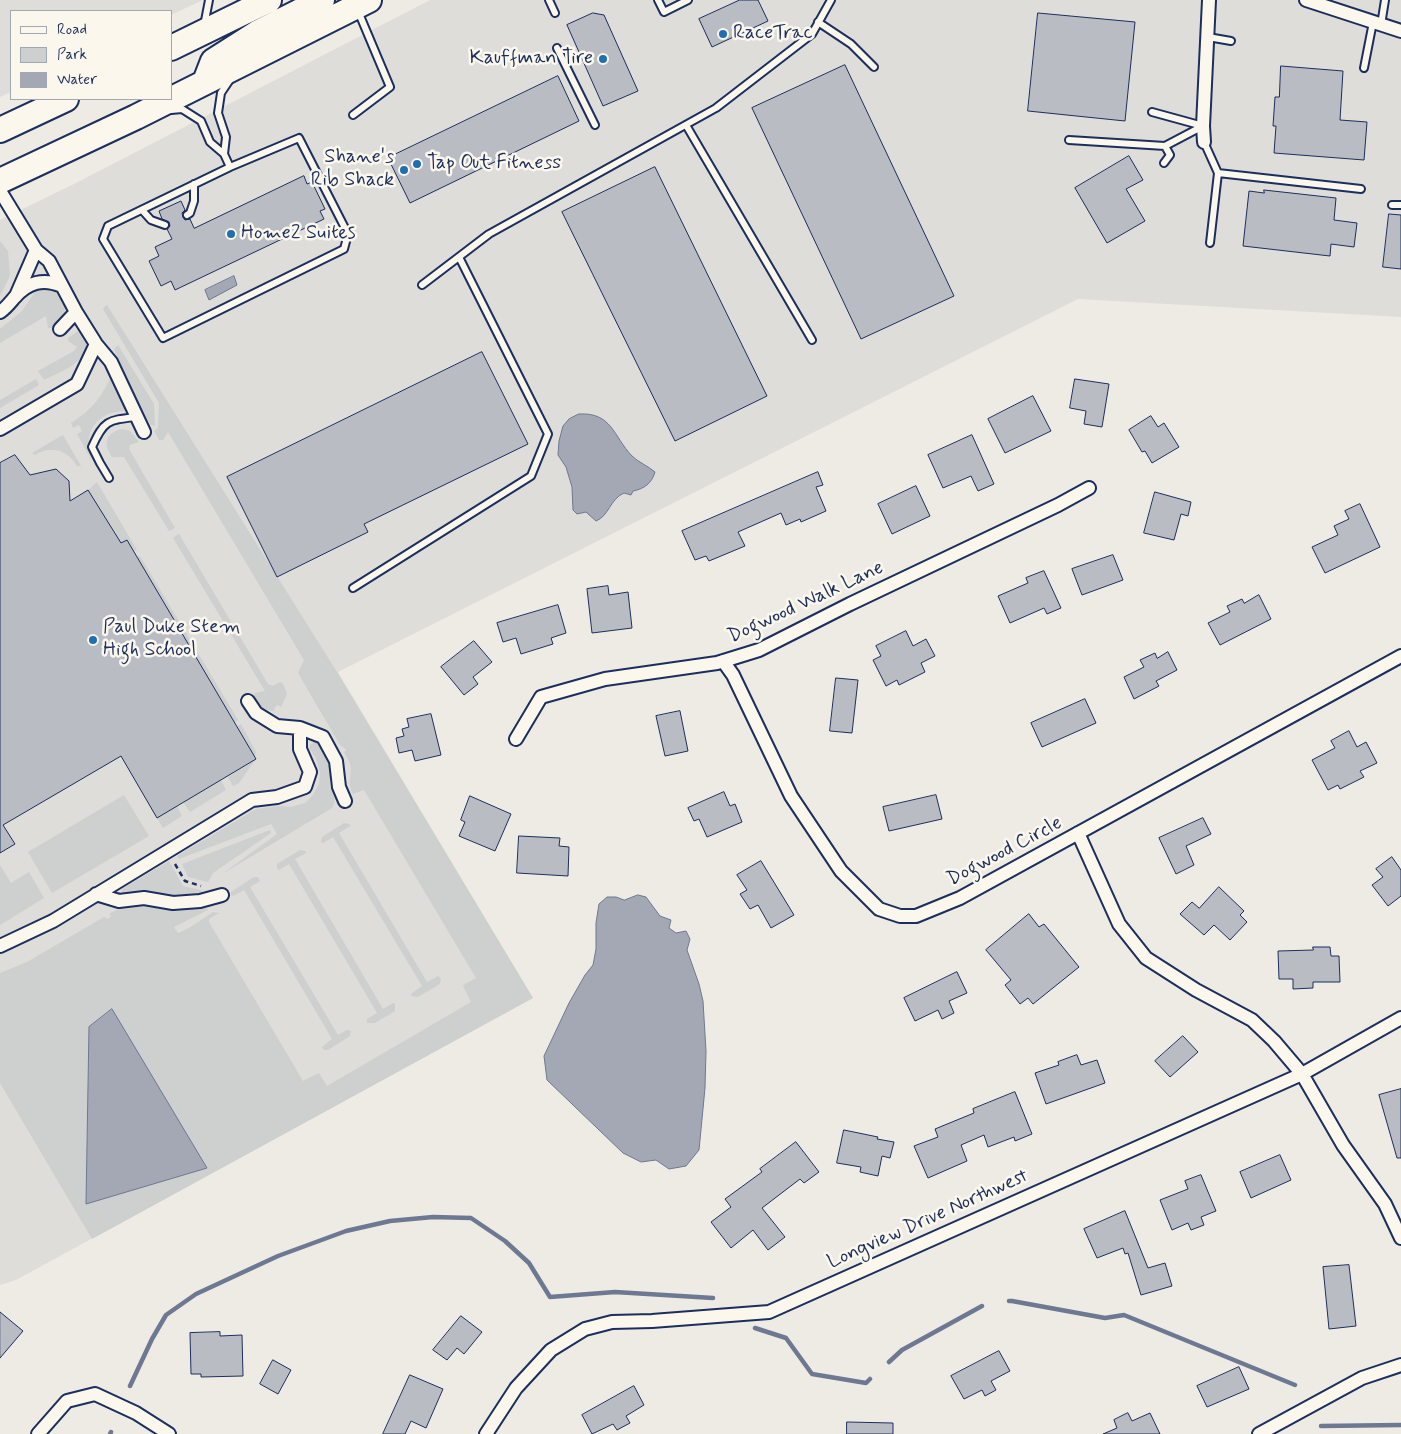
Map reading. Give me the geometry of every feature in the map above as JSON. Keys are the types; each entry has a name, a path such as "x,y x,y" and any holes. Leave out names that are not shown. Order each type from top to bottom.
{"highway":[{"path":"172,48 269,0"},
{"path":"204,83 213,61 257,33 322,0"},
{"path":"172,99 360,2"},
{"path":"0,130 64,100"},
{"path":"0,181 169,100"}],"street":[{"path":"1204,142 1203,126 1209,0"},
{"path":"1306,0 1401,31"},
{"path":"0,191 36,250 49,261 76,312 96,344 111,362 144,432"},
{"path":"16,296 36,250"},
{"path":"0,312 30,284 41,281 62,286"},
{"path":"60,329 76,312"},
{"path":"0,429 77,384 96,344"},
{"name":"Dogwood Walk Lane","path":"516,739 541,697 605,679 723,661 759,650 850,604 1058,505 1089,488"},
{"name":"Dogwood Circle","path":"723,661 733,675 791,796 841,871 879,909 900,916 916,916 960,898 1401,656"},
{"path":"248,701 256,712 276,726 300,728 323,737 336,761 339,787 344,801"},
{"path":"0,946 53,921 252,800 277,797 305,787 310,772 300,749 300,728"},
{"path":"1078,833 1119,924 1146,958 1196,990 1252,1020 1274,1040 1302,1074 1343,1145 1385,1204 1401,1238"},
{"path":"96,894 119,901 144,898 173,904 200,901 222,895"},
{"name":"Longview Drive Northwest","path":"486,1434 516,1388 551,1350 586,1329 612,1322 652,1321 769,1312 1302,1074 1401,1018"},
{"path":"1259,1434 1362,1378 1401,1365"},
{"path":"38,1434 67,1401 95,1394 136,1413 169,1434"}],"lane":[{"path":"203,32 210,0"},
{"path":"549,0 555,13"},
{"path":"658,0 664,12 688,0"},
{"path":"422,285 489,234 716,108 812,34 830,0"},
{"path":"1364,68 1385,0"},
{"path":"353,115 390,88 360,2"},
{"path":"818,22 851,44 874,67"},
{"path":"1208,37 1230,41"},
{"path":"557,48 595,125"},
{"path":"224,154 226,138 218,113 221,93 242,64"},
{"path":"145,112 182,109 201,121 210,142 224,154 230,167"},
{"path":"1152,112 1203,126"},
{"path":"686,125 812,340"},
{"path":"1070,140 1165,146 1203,126"},
{"path":"299,138 348,234 344,249 163,338 102,238 108,226 194,184 299,138"},
{"path":"1204,142 1218,173 1210,243"},
{"path":"1164,163 1170,155 1165,146"},
{"path":"1218,173 1361,189"},
{"path":"187,215 190,213 194,201 194,184"},
{"path":"1392,205 1401,206"},
{"path":"142,210 151,220 165,224"},
{"path":"353,588 531,476 548,434 459,257"},
{"path":"109,478 92,446 104,425 116,419 136,417"}],"path":[{"path":"176,864 185,881 206,887"}],"shaded area":[{"path":"0,0 203,0 172,15 172,10 10,10 10,92 0,97"},
{"path":"430,0 1401,0 1401,317 1078,299 338,672 533,998 16,1280 0,1285 0,220 74,184"}],"green space":[{"path":"0,241 8,251 10,276 0,296"},
{"path":"44,288 52,288 64,304 64,313 58,323 52,328 48,328 46,316 0,343 0,329 22,311 35,292"},
{"path":"107,305 337,672 533,998 92,1239 0,1083 0,973 27,962 104,917 108,919 111,916 109,914 128,906 144,905 183,910 207,908 208,910 174,927 178,933 213,912 219,913 209,919 209,922 303,1081 319,1073 327,1086 471,1002 463,986 476,978 364,790 353,794 350,786 350,764 344,752 347,750 340,745 298,673 304,660 168,432 163,440 159,440 154,431 158,428 159,403 103,309"},
{"path":"81,329 87,341 82,356 66,370 44,380 38,371 74,351 77,347 68,341 68,338"},
{"path":"118,345 154,404 155,426 151,425 137,404 114,349"},
{"path":"113,372 127,407 126,410 106,415 95,424 89,441 92,461 77,434 82,431 79,425 73,428 71,423 96,402"},
{"path":"36,379 39,385 0,408 0,400"},
{"path":"122,429 130,431 139,442 130,445 129,449 175,528 169,531 124,457 112,457 107,448 109,436"},
{"path":"63,435 81,466 77,466 69,456 59,451 47,450 35,455 32,453"},
{"path":"97,482 137,550 133,551 121,543 88,490"},
{"path":"179,534 268,684 273,686 280,682 283,684 287,694 281,707 278,705 274,711 264,708 256,699 255,693 265,691 173,538"},
{"path":"140,556 238,720 234,723 137,557"},
{"path":"241,724 256,752 255,757 237,727"},
{"path":"314,742 319,744 331,767 330,782 334,799 332,808 222,874 277,834 271,824 179,859 177,856 256,809 279,806 291,807 305,803 313,795 319,784 320,773 316,758 309,748"},
{"path":"256,759 239,783 233,786 228,777"},
{"path":"221,780 226,790 190,812 183,802"},
{"path":"124,795 149,836 52,893 28,852"},
{"path":"177,806 182,816 163,828 157,818"},
{"path":"344,823 350,824 350,826 339,833 427,982 438,976 441,979 440,984 418,997 411,996 412,993 422,986 333,837 323,843 321,842 322,837"},
{"path":"270,830 271,833 213,873 208,882 188,877 182,864"},
{"path":"300,850 306,853 295,859 383,1009 393,1003 395,1004 395,1011 375,1023 367,1023 367,1019 377,1013 289,864 279,870 277,869 277,864"},
{"path":"169,861 183,886 201,890 202,892 189,897 149,892 122,893 122,889"},
{"path":"0,865 11,883 29,872 44,898 0,925"},
{"path":"254,877 258,877 260,881 250,887 338,1035 347,1030 351,1031 350,1036 328,1050 324,1050 322,1047 332,1039 244,890 233,896 231,895 231,892"}],"water":[{"path":"234,276 237,285 209,300 205,290"},
{"path":"579,414 590,414 605,421 632,456 655,472 647,485 633,491 631,495 624,493 619,496 604,515 596,521 586,512 577,514 573,510 572,487 566,467 558,455 563,426 569,419"},
{"path":"638,895 646,897 660,916 671,920 669,928 676,933 686,931 690,939 687,950 703,1001 706,1051 705,1088 699,1150 686,1166 669,1169 656,1160 641,1162 623,1153 547,1080 544,1056 569,1003 593,965 599,904 607,897 616,897 624,900"},
{"path":"112,1009 207,1168 86,1204 89,1027"}],"building":[{"name":"RaceTrac","path":"740,0 758,0 768,21 712,47 699,19"},
{"name":"Kauffman Tire","path":"593,13 604,15 638,91 603,106 567,25"},
{"path":"1038,13 1135,22 1125,121 1028,111"},
{"path":"845,65 954,296 861,339 752,108"},
{"path":"1281,66 1343,71 1340,120 1367,122 1364,160 1274,153 1276,126 1273,126 1275,97 1279,97"},
{"path":"558,76 579,121 410,203 388,158"},
{"path":"1129,156 1143,180 1126,189 1145,221 1107,243 1075,188"},
{"path":"655,167 767,396 675,441 562,212"},
{"name":"Home2 Suites","path":"304,176 307,184 312,182 325,209 320,211 324,219 175,290 171,281 161,286 149,261 159,256 155,247 172,239 167,229 170,226 169,222 162,219 159,211 181,201 185,210 182,213 183,217 185,220 190,219 194,228"},
{"path":"1264,190 1336,198 1334,220 1357,223 1354,247 1331,244 1330,256 1243,246 1249,191 1264,193"},
{"path":"1389,214 1401,215 1401,269 1383,267"},
{"path":"482,352 528,444 364,524 368,532 277,577 227,477"},
{"path":"1075,379 1109,384 1102,427 1084,424 1086,411 1070,408"},
{"path":"1033,396 1051,431 1005,453 988,419"},
{"path":"1151,416 1158,427 1164,423 1179,447 1152,463 1145,451 1142,452 1129,430"},
{"path":"972,435 994,484 978,491 971,476 943,488 928,455"},
{"name":"Paul Duke Stem High School","path":"15,455 30,475 56,469 69,481 70,501 88,490 121,543 127,540 256,759 157,818 121,756 3,825 15,844 0,853 0,463"},
{"path":"818,472 823,485 816,487 826,511 801,522 800,519 786,525 781,513 738,532 745,546 709,561 706,556 695,560 682,531"},
{"path":"916,486 930,516 892,534 878,504"},
{"path":"1155,492 1191,502 1188,516 1181,514 1174,540 1144,533"},
{"path":"1360,504 1380,547 1325,573 1312,547 1338,535 1334,526 1349,519 1345,511"},
{"path":"1113,555 1123,580 1082,595 1072,569"},
{"path":"1044,571 1061,608 1047,614 1044,608 1010,623 998,596 1028,583 1026,578"},
{"path":"608,586 609,595 628,592 632,628 592,633 587,589"},
{"path":"1259,595 1271,619 1220,645 1208,623 1230,612 1227,606 1242,599 1244,603"},
{"path":"558,605 566,633 551,638 553,644 521,654 516,638 503,642 497,623"},
{"path":"906,631 913,646 926,639 935,656 921,663 925,672 899,685 897,680 886,686 873,660 881,656 876,646"},
{"path":"474,641 492,662 473,677 478,684 464,695 441,667"},
{"path":"1168,652 1177,670 1156,681 1159,686 1134,699 1124,677 1144,667 1140,660 1155,653 1157,658"},
{"path":"836,678 858,680 852,733 830,731"},
{"path":"1085,699 1096,723 1042,747 1031,723"},
{"path":"680,711 688,751 665,756 656,716"},
{"path":"431,714 441,755 415,761 412,750 399,753 396,738 404,736 402,729 409,727 407,719"},
{"path":"1349,731 1357,747 1366,742 1377,763 1360,771 1364,777 1340,789 1338,785 1328,790 1312,760 1335,748 1331,741"},
{"path":"724,792 730,806 735,804 742,822 707,837 699,819 694,821 688,808"},
{"path":"936,795 942,819 889,831 883,807"},
{"path":"470,796 511,814 495,851 459,836 465,822 461,820"},
{"path":"1203,818 1211,834 1186,846 1194,865 1176,874 1159,838"},
{"path":"519,836 560,838 559,846 569,847 568,876 517,873"},
{"path":"1392,857 1401,870 1401,896 1388,906 1372,885 1383,877 1376,869"},
{"path":"761,861 794,915 771,928 758,905 750,909 740,894 747,890 737,875"},
{"path":"1219,887 1244,911 1240,915 1247,922 1230,940 1214,925 1204,935 1180,914 1192,902 1199,908"},
{"path":"1029,914 1039,927 1044,924 1079,967 1033,1004 1028,998 1020,1004 1005,985 1011,980 986,950"},
{"path":"1313,947 1330,947 1331,956 1339,956 1340,982 1313,982 1313,988 1293,989 1293,979 1279,979 1278,951 1313,950"},
{"path":"957,972 967,993 949,1001 954,1013 942,1019 938,1010 915,1021 904,998"},
{"path":"1183,1036 1198,1052 1170,1077 1155,1061"},
{"path":"1077,1055 1081,1065 1097,1060 1105,1083 1046,1104 1035,1073 1059,1065 1058,1062"},
{"path":"1401,1089 1401,1158 1397,1158 1379,1095"},
{"path":"1015,1092 1032,1134 1015,1141 1014,1137 988,1147 984,1135 961,1145 967,1161 928,1178 914,1146 938,1137 935,1129 974,1113 973,1109"},
{"path":"844,1130 894,1142 890,1158 882,1156 878,1176 860,1172 861,1167 837,1163"},
{"path":"796,1142 819,1172 804,1183 800,1179 762,1208 785,1237 768,1250 753,1230 731,1248 711,1222 731,1207 725,1199 762,1172 760,1169"},
{"path":"1280,1155 1291,1180 1251,1198 1240,1172"},
{"path":"1201,1175 1216,1211 1201,1217 1204,1225 1191,1230 1188,1223 1172,1230 1160,1200 1188,1189 1185,1181"},
{"path":"1125,1211 1148,1268 1165,1263 1172,1286 1141,1295 1128,1253 1125,1254 1123,1248 1097,1258 1084,1229"},
{"path":"1349,1265 1356,1326 1329,1329 1323,1267"},
{"path":"0,1312 23,1331 0,1358"},
{"path":"461,1316 482,1332 464,1354 457,1348 447,1360 433,1350"},
{"path":"220,1332 220,1336 242,1335 243,1376 201,1377 201,1374 191,1374 190,1333"},
{"path":"999,1351 1010,1371 991,1381 996,1390 985,1396 982,1390 964,1399 951,1376"},
{"path":"273,1360 291,1370 278,1394 260,1384"},
{"path":"1239,1367 1249,1389 1207,1407 1197,1386"},
{"path":"410,1375 443,1389 426,1428 411,1421 405,1434 383,1434"},
{"path":"634,1386 644,1405 626,1416 630,1423 617,1430 613,1424 592,1434 582,1415"},
{"path":"1128,1413 1132,1421 1150,1413 1160,1434 1103,1434 1117,1428 1114,1420"},
{"path":"847,1422 893,1423 893,1434 847,1434"}],"waterway":[{"path":"130,1386 152,1339 166,1315 196,1294 278,1256 346,1231 390,1221 433,1217 471,1218 505,1241 529,1263 550,1297 615,1292 713,1298"},
{"path":"1009,1301 1105,1318 1124,1315 1295,1385"},
{"path":"889,1362 902,1350 982,1306"},
{"path":"755,1328 786,1338 812,1374 866,1383 870,1379"},
{"path":"1321,1426 1401,1425"}],"place":[{"name":"RaceTrac","path":"723,34"},
{"name":"Kauffman Tire","path":"603,59"},
{"name":"Tap Out Fitness","path":"417,164"},
{"name":"Shane's Rib Shack","path":"404,170"},
{"name":"Home2 Suites","path":"231,234"},
{"name":"Paul Duke Stem High School","path":"93,640"}]}
